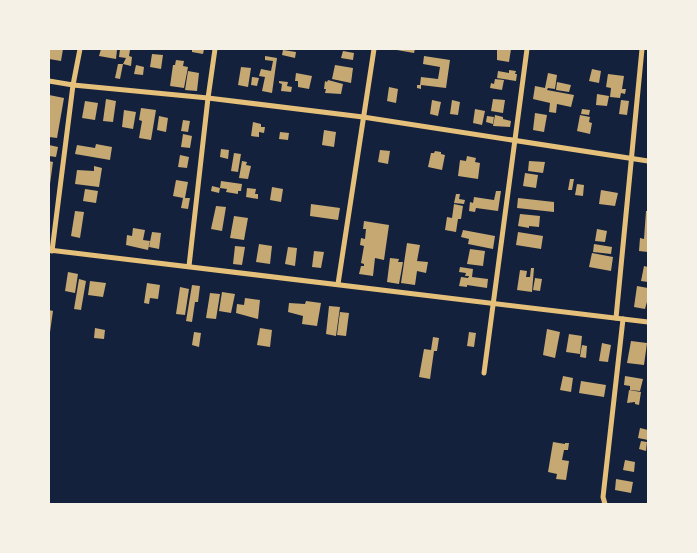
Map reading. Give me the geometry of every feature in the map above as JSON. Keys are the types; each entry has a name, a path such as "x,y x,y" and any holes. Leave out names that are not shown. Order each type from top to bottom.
{"street":[{"path":"80,49 73,85 50,250 648,322"},
{"path":"190,266 215,49"},
{"path":"338,284 374,49"},
{"path":"484,373 527,49"},
{"path":"616,318 633,158 642,49"},
{"path":"49,81 364,117 648,161"},
{"path":"605,504 603,497 623,319"}],"building":[{"path":"49,49 63,49 61,61 49,59"},
{"path":"101,49 117,50 116,59 99,56"},
{"path":"120,49 130,50 129,56 132,57 131,66 123,64 126,58 119,57"},
{"path":"192,49 204,49 203,54 192,52"},
{"path":"391,49 415,49 414,53"},
{"path":"497,49 511,49 509,62 497,60"},
{"path":"283,50 296,52 295,58 282,55"},
{"path":"343,51 354,53 353,60 341,58"},
{"path":"152,54 163,55 161,69 150,67"},
{"path":"265,56 277,58 272,93 262,91 265,77 259,76 261,69 271,71 273,61 265,60"},
{"path":"424,56 450,60 446,88 421,85 421,89 417,88 417,85 420,85 421,77 438,79 440,67 423,64"},
{"path":"176,60 184,61 183,66 188,67 184,88 170,86 173,65 175,65"},
{"path":"118,64 123,64 120,79 115,78"},
{"path":"136,65 144,67 143,75 134,74"},
{"path":"335,65 353,68 351,83 332,79"},
{"path":"241,67 251,68 248,87 238,85"},
{"path":"592,69 601,71 599,83 589,81"},
{"path":"509,70 516,71 516,81 497,78 498,71 509,73"},
{"path":"188,71 199,73 197,91 185,90"},
{"path":"296,73 312,76 309,89 298,87 298,81 295,81"},
{"path":"548,73 557,75 555,89 548,88 547,90 574,95 571,107 557,104 556,113 549,112 550,103 533,99 535,86 545,88"},
{"path":"608,74 624,76 622,89 626,89 625,94 621,93 620,98 610,97 611,88 606,87"},
{"path":"252,77 259,78 257,86 251,85"},
{"path":"495,79 504,80 502,90 490,88 491,83 494,84"},
{"path":"328,80 343,84 341,94 325,93 325,81 327,82"},
{"path":"279,81 288,82 287,86 292,87 291,92 281,91 282,84"},
{"path":"557,82 571,85 569,92 556,90"},
{"path":"389,87 398,89 396,103 387,101"},
{"path":"597,94 609,96 607,106 596,105"},
{"path":"49,95 64,98 57,138 49,137"},
{"path":"106,99 116,101 113,122 103,121"},
{"path":"493,99 505,100 503,113 491,111"},
{"path":"432,100 441,102 438,116 430,114"},
{"path":"452,100 460,102 458,115 450,114"},
{"path":"621,100 629,101 627,115 619,114"},
{"path":"85,101 98,103 95,120 82,118"},
{"path":"141,108 156,110 151,140 139,138 142,121 139,120"},
{"path":"475,109 485,111 482,125 473,123"},
{"path":"582,109 590,110 589,115 581,114"},
{"path":"124,110 136,112 133,129 122,127"},
{"path":"535,113 547,115 544,132 533,130"},
{"path":"495,115 511,121 510,127 493,126"},
{"path":"580,115 590,117 589,122 592,123 590,134 577,131"},
{"path":"159,116 168,118 166,132 157,130"},
{"path":"487,116 494,117 493,124 486,122"},
{"path":"183,120 190,121 188,132 181,131"},
{"path":"253,122 261,124 261,127 265,127 264,133 259,132 259,137 251,136"},
{"path":"324,130 336,132 334,147 322,145"},
{"path":"280,132 289,133 288,140 279,139"},
{"path":"183,134 192,136 190,148 181,147"},
{"path":"96,144 112,147 110,160 75,154 77,145 95,148"},
{"path":"49,145 58,147 56,157 49,156"},
{"path":"221,149 229,150 228,159 220,157"},
{"path":"380,150 390,151 388,164 378,162"},
{"path":"435,151 445,155 442,170 428,167 431,153"},
{"path":"234,153 241,154 238,172 231,171"},
{"path":"180,155 189,157 187,168 178,167"},
{"path":"467,156 476,158 475,162 480,163 478,179 458,176 460,160 466,161"},
{"path":"49,161 53,162 50,184 49,184"},
{"path":"242,161 247,162 246,165 251,166 248,179 239,178"},
{"path":"529,161 545,162 543,173 528,171"},
{"path":"94,166 102,168 99,187 75,184 77,170 94,171"},
{"path":"525,173 538,175 536,188 523,186"},
{"path":"570,179 574,179 572,190 568,190"},
{"path":"176,180 188,182 185,198 190,198 188,209 181,208 183,198 173,196"},
{"path":"221,181 242,184 241,191 238,191 238,194 226,192 227,189 220,188"},
{"path":"577,184 584,185 583,196 575,195"},
{"path":"212,186 220,188 219,193 211,191"},
{"path":"272,187 283,189 281,202 270,200"},
{"path":"247,188 256,189 255,194 258,194 258,199 246,197"},
{"path":"85,189 98,191 96,203 83,201"},
{"path":"601,190 618,193 615,206 599,204"},
{"path":"496,191 501,191 498,211 476,208 475,212 469,211 470,202 473,203 474,197 494,200"},
{"path":"456,194 460,194 459,199 465,200 464,204 454,203"},
{"path":"518,198 554,202 554,212 517,208"},
{"path":"311,204 340,208 338,220 310,216"},
{"path":"454,204 463,206 456,232 445,230 447,217 452,218"},
{"path":"216,206 226,207 222,231 211,229"},
{"path":"75,211 84,212 80,238 71,236"},
{"path":"646,211 648,211 648,252 639,251 640,238 644,239"},
{"path":"520,214 540,216 539,227 518,226"},
{"path":"234,216 248,218 244,240 230,238"},
{"path":"364,221 389,225 384,260 375,258 373,276 359,274 361,266 364,266 361,263 364,246 360,245 361,238 365,239 366,229 363,229"},
{"path":"133,228 145,230 143,240 150,241 148,250 126,245 127,235 132,236"},
{"path":"597,229 607,231 605,242 595,241"},
{"path":"463,230 495,236 493,249 468,244 469,239 461,237"},
{"path":"152,232 161,233 159,249 149,247"},
{"path":"518,232 543,236 541,249 516,245"},
{"path":"407,243 420,245 417,261 428,262 426,273 417,271 415,285 401,283"},
{"path":"259,244 272,246 270,264 256,262"},
{"path":"594,244 612,247 611,254 593,252"},
{"path":"235,246 245,247 242,265 233,264"},
{"path":"288,247 297,248 295,266 285,264"},
{"path":"470,249 485,251 483,266 467,264"},
{"path":"314,251 324,252 321,268 312,267"},
{"path":"592,253 613,257 611,271 589,267"},
{"path":"390,258 399,259 398,262 403,262 399,284 387,282"},
{"path":"644,266 648,267 648,282 641,281"},
{"path":"460,267 473,269 472,277 488,279 487,288 467,285 467,287 459,286 461,277 468,278 469,276 465,276 466,273 459,272"},
{"path":"531,268 534,268 532,292 517,290 520,270 527,271 526,277 530,277"},
{"path":"68,272 78,274 75,293 65,291"},
{"path":"535,278 542,279 540,291 533,290"},
{"path":"79,279 86,281 81,310 74,309"},
{"path":"90,281 106,283 103,297 88,295"},
{"path":"147,283 160,285 158,299 150,298 149,304 144,303"},
{"path":"192,285 200,286 198,302 195,302 192,322 186,321"},
{"path":"637,286 648,288 648,302 645,309 634,307"},
{"path":"180,287 189,289 185,315 176,314"},
{"path":"222,292 235,294 231,313 219,311"},
{"path":"210,293 220,294 216,319 206,318"},
{"path":"245,298 260,300 258,319 236,313 237,304 244,305"},
{"path":"306,301 321,303 317,326 302,324 303,316 288,312 289,303 305,304"},
{"path":"329,306 340,307 336,336 326,334"},
{"path":"49,310 53,311 50,332 49,332"},
{"path":"340,312 349,313 346,336 337,335"},
{"path":"95,328 105,330 104,339 94,338"},
{"path":"260,328 272,330 270,347 257,345"},
{"path":"547,329 560,332 555,358 543,355"},
{"path":"194,332 201,333 199,347 192,345"},
{"path":"469,332 476,333 474,347 467,346"},
{"path":"569,334 582,336 580,354 566,352"},
{"path":"433,337 439,338 437,351 434,351 430,379 419,377 424,349 431,350"},
{"path":"631,341 647,343 644,365 627,363"},
{"path":"602,343 611,345 608,362 599,361"},
{"path":"582,345 587,346 586,358 580,357"},
{"path":"563,376 573,378 571,392 560,390"},
{"path":"625,376 643,379 640,391 630,390 630,386 624,385"},
{"path":"581,381 606,385 604,397 579,393"},
{"path":"629,390 641,392 639,405 635,404 635,402 627,403"},
{"path":"640,428 648,430 648,440 638,438"},
{"path":"641,441 647,442 646,451 639,449"},
{"path":"553,442 569,443 568,450 564,450 562,460 569,461 566,480 556,479 557,474 548,472"},
{"path":"625,460 635,462 634,472 623,470"},
{"path":"616,479 633,482 631,493 615,490"}]}
